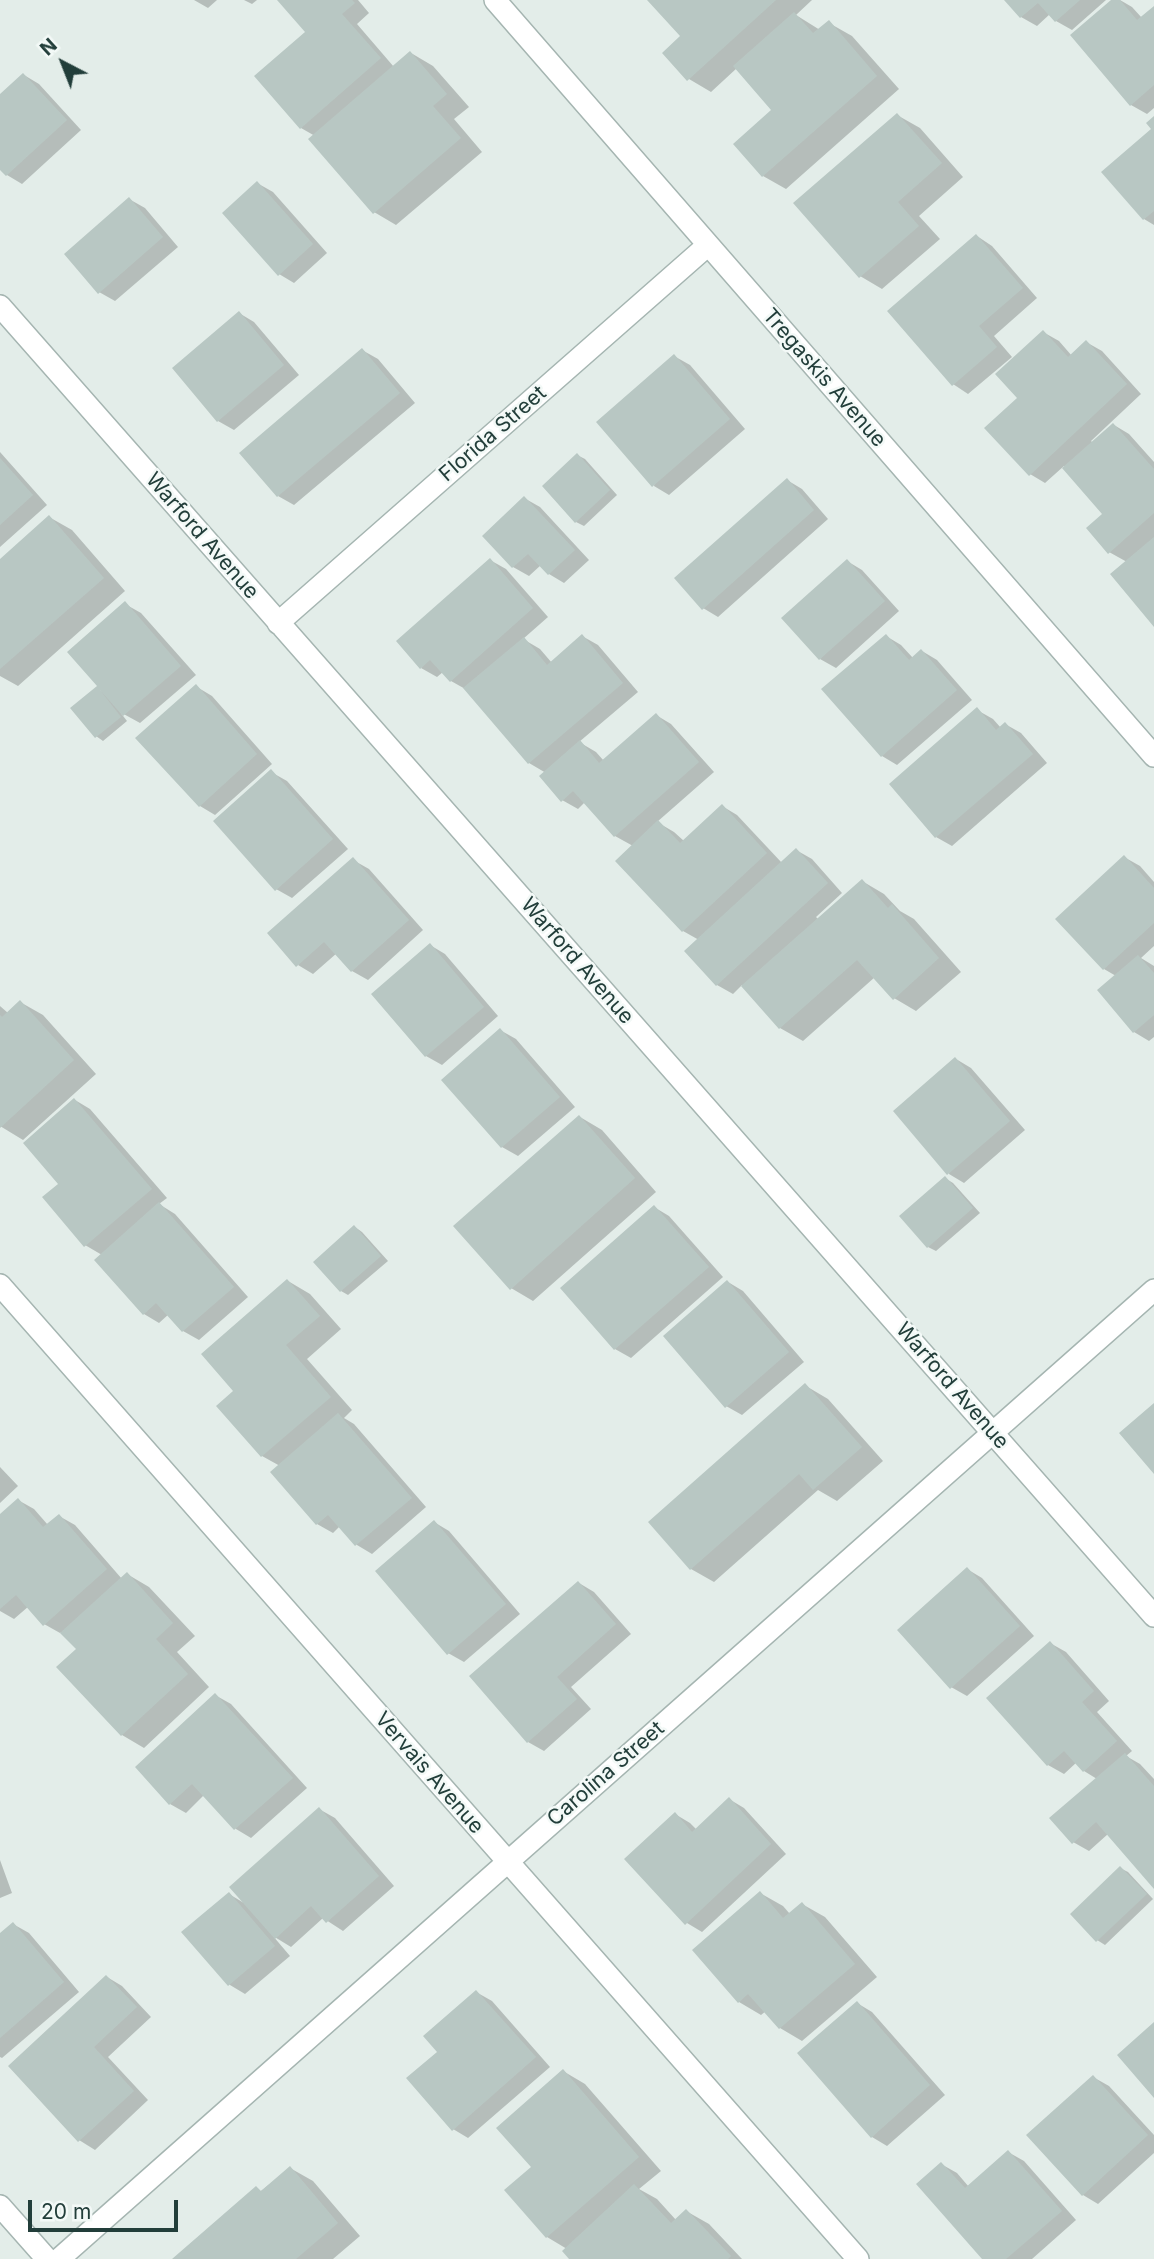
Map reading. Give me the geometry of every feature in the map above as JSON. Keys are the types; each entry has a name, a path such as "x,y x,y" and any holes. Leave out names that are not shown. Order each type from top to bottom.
{"street":[{"name":"Tregaskis Avenue","path":"495,0 1154,756"},
{"name":"Florida Street","path":"278,623 708,245"},
{"name":"Warford Avenue","path":"0,306 1154,1616"},
{"name":"Vervais Avenue","path":"0,1285 858,2259"},
{"name":"Carolina Street","path":"59,2259 1154,1290"},
{"path":"0,2206 47,2259"}],"building":[{"path":"277,0 352,0 355,3 342,14 381,58 300,129 254,76 305,32"},
{"path":"647,0 776,0 687,81 662,53 680,36"},
{"path":"1004,0 1080,0 1055,22 1038,3 1020,18"},
{"path":"1111,0 1120,0 1137,20 1154,6 1154,85 1130,106 1070,35"},
{"path":"794,12 813,33 829,20 877,76 762,177 733,144 771,110 733,66"},
{"path":"410,51 447,94 433,106 461,138 373,214 308,139"},
{"path":"23,73 67,120 6,176 0,170 0,94"},
{"path":"897,113 942,163 898,202 919,226 859,278 793,203"},
{"path":"1154,116 1154,211 1143,220 1101,172 1151,129 1146,123"},
{"path":"257,181 313,244 278,276 222,213"},
{"path":"129,197 163,237 98,294 64,254"},
{"path":"976,234 1023,288 979,326 997,347 952,386 887,311"},
{"path":"239,311 284,365 217,422 172,368"},
{"path":"1043,330 1068,357 1086,340 1127,384 1029,476 984,428 1017,398 995,374"},
{"path":"362,348 400,393 277,497 239,453"},
{"path":"674,354 730,419 652,487 596,422"},
{"path":"1113,423 1154,469 1154,513 1108,554 1086,528 1102,514 1062,468"},
{"path":"577,453 610,490 575,523 542,486"},
{"path":"0,458 33,495 0,525"},
{"path":"787,478 814,510 702,610 674,578"},
{"path":"524,496 575,550 548,575 528,554 512,568 482,536"},
{"path":"49,515 104,578 0,669 0,559"},
{"path":"1154,537 1154,627 1110,574"},
{"path":"490,558 533,608 450,682 430,660 420,669 396,641"},
{"path":"847,559 885,601 819,660 781,618"},
{"path":"125,601 181,666 123,716 100,690 121,717 95,738 70,708 97,686 67,652"},
{"path":"582,634 623,683 528,764 463,688 524,637 547,665"},
{"path":"886,634 909,660 921,649 957,690 881,757 821,689"},
{"path":"196,684 257,754 199,807 135,738"},
{"path":"977,707 996,730 1005,722 1033,754 935,838 889,784"},
{"path":"656,713 699,762 614,837 573,791 561,802 539,776 580,740 599,763"},
{"path":"271,769 333,839 275,891 213,821"},
{"path":"722,804 767,853 682,932 615,861 658,820 680,843"},
{"path":"796,848 828,883 716,986 684,951"},
{"path":"1124,855 1154,888 1154,923 1103,970 1055,919"},
{"path":"353,857 409,920 351,972 324,942 296,967 267,933"},
{"path":"862,879 888,908 892,904 939,958 893,1000 857,960 779,1029 741,986"},
{"path":"430,943 484,1007 425,1057 371,994"},
{"path":"1138,955 1154,973 1154,1015 1133,1033 1097,990"},
{"path":"20,1000 74,1060 0,1128 0,1015 2,1017"},
{"path":"500,1028 560,1097 501,1148 441,1080"},
{"path":"955,1057 1010,1121 947,1175 893,1111"},
{"path":"74,1098 152,1189 84,1247 42,1197 58,1184 23,1143"},
{"path":"579,1115 635,1178 510,1290 453,1226"},
{"path":"945,1176 973,1208 927,1248 899,1216"},
{"path":"159,1202 234,1287 182,1332 156,1303 143,1315 94,1260"},
{"path":"654,1205 709,1267 614,1350 560,1288"},
{"path":"354,1225 381,1256 340,1292 313,1262"},
{"path":"287,1279 320,1316 286,1345 331,1397 261,1457 216,1406 233,1391 201,1354"},
{"path":"727,1280 789,1352 725,1408 663,1336"},
{"path":"805,1383 862,1447 813,1490 799,1474 690,1570 648,1522"},
{"path":"1154,1403 1154,1474 1119,1433"},
{"path":"338,1413 412,1498 355,1546 328,1515 316,1525 270,1472"},
{"path":"18,1498 43,1527 59,1514 107,1569 43,1626 16,1595 0,1609 0,1514"},
{"path":"434,1520 506,1604 447,1655 375,1571"},
{"path":"967,1567 1020,1626 950,1689 897,1630"},
{"path":"127,1572 173,1623 156,1639 188,1674 121,1736 56,1667 76,1649 60,1633"},
{"path":"578,1581 616,1624 557,1677 577,1699 527,1743 469,1676"},
{"path":"1050,1641 1094,1691 1082,1702 1117,1741 1083,1772 1064,1751 1047,1766 986,1698"},
{"path":"215,1693 293,1778 234,1830 192,1784 169,1805 135,1767"},
{"path":"1125,1753 1154,1786 1154,1889 1096,1822 1072,1844 1049,1818"},
{"path":"729,1797 771,1844 685,1925 624,1859 675,1812 692,1832"},
{"path":"319,1807 379,1876 326,1923 311,1906 275,1939 229,1887"},
{"path":"1120,1866 1147,1894 1096,1942 1070,1914"},
{"path":"760,1891 783,1918 802,1902 855,1964 779,2029 748,1994 738,2003 692,1950"},
{"path":"229,1892 275,1946 228,1986 181,1932"},
{"path":"13,1922 64,1982 0,2038 0,1933"},
{"path":"106,1975 137,2007 94,2047 134,2091 78,2142 8,2066"},
{"path":"476,1990 536,2057 452,2131 406,2078 437,2052 423,2036"},
{"path":"857,2001 930,2085 871,2138 797,2053"},
{"path":"1154,2022 1154,2098 1117,2055"},
{"path":"563,2069 639,2157 546,2238 504,2190 531,2167 496,2128"},
{"path":"1093,2075 1148,2135 1082,2196 1026,2135"},
{"path":"1008,2150 1062,2211 1006,2259 982,2259 916,2184 941,2162 965,2188"},
{"path":"290,2166 338,2223 296,2259 172,2259 256,2186 261,2191"},
{"path":"634,2184 671,2223 686,2209 731,2256 728,2259 569,2259 562,2251"}]}
